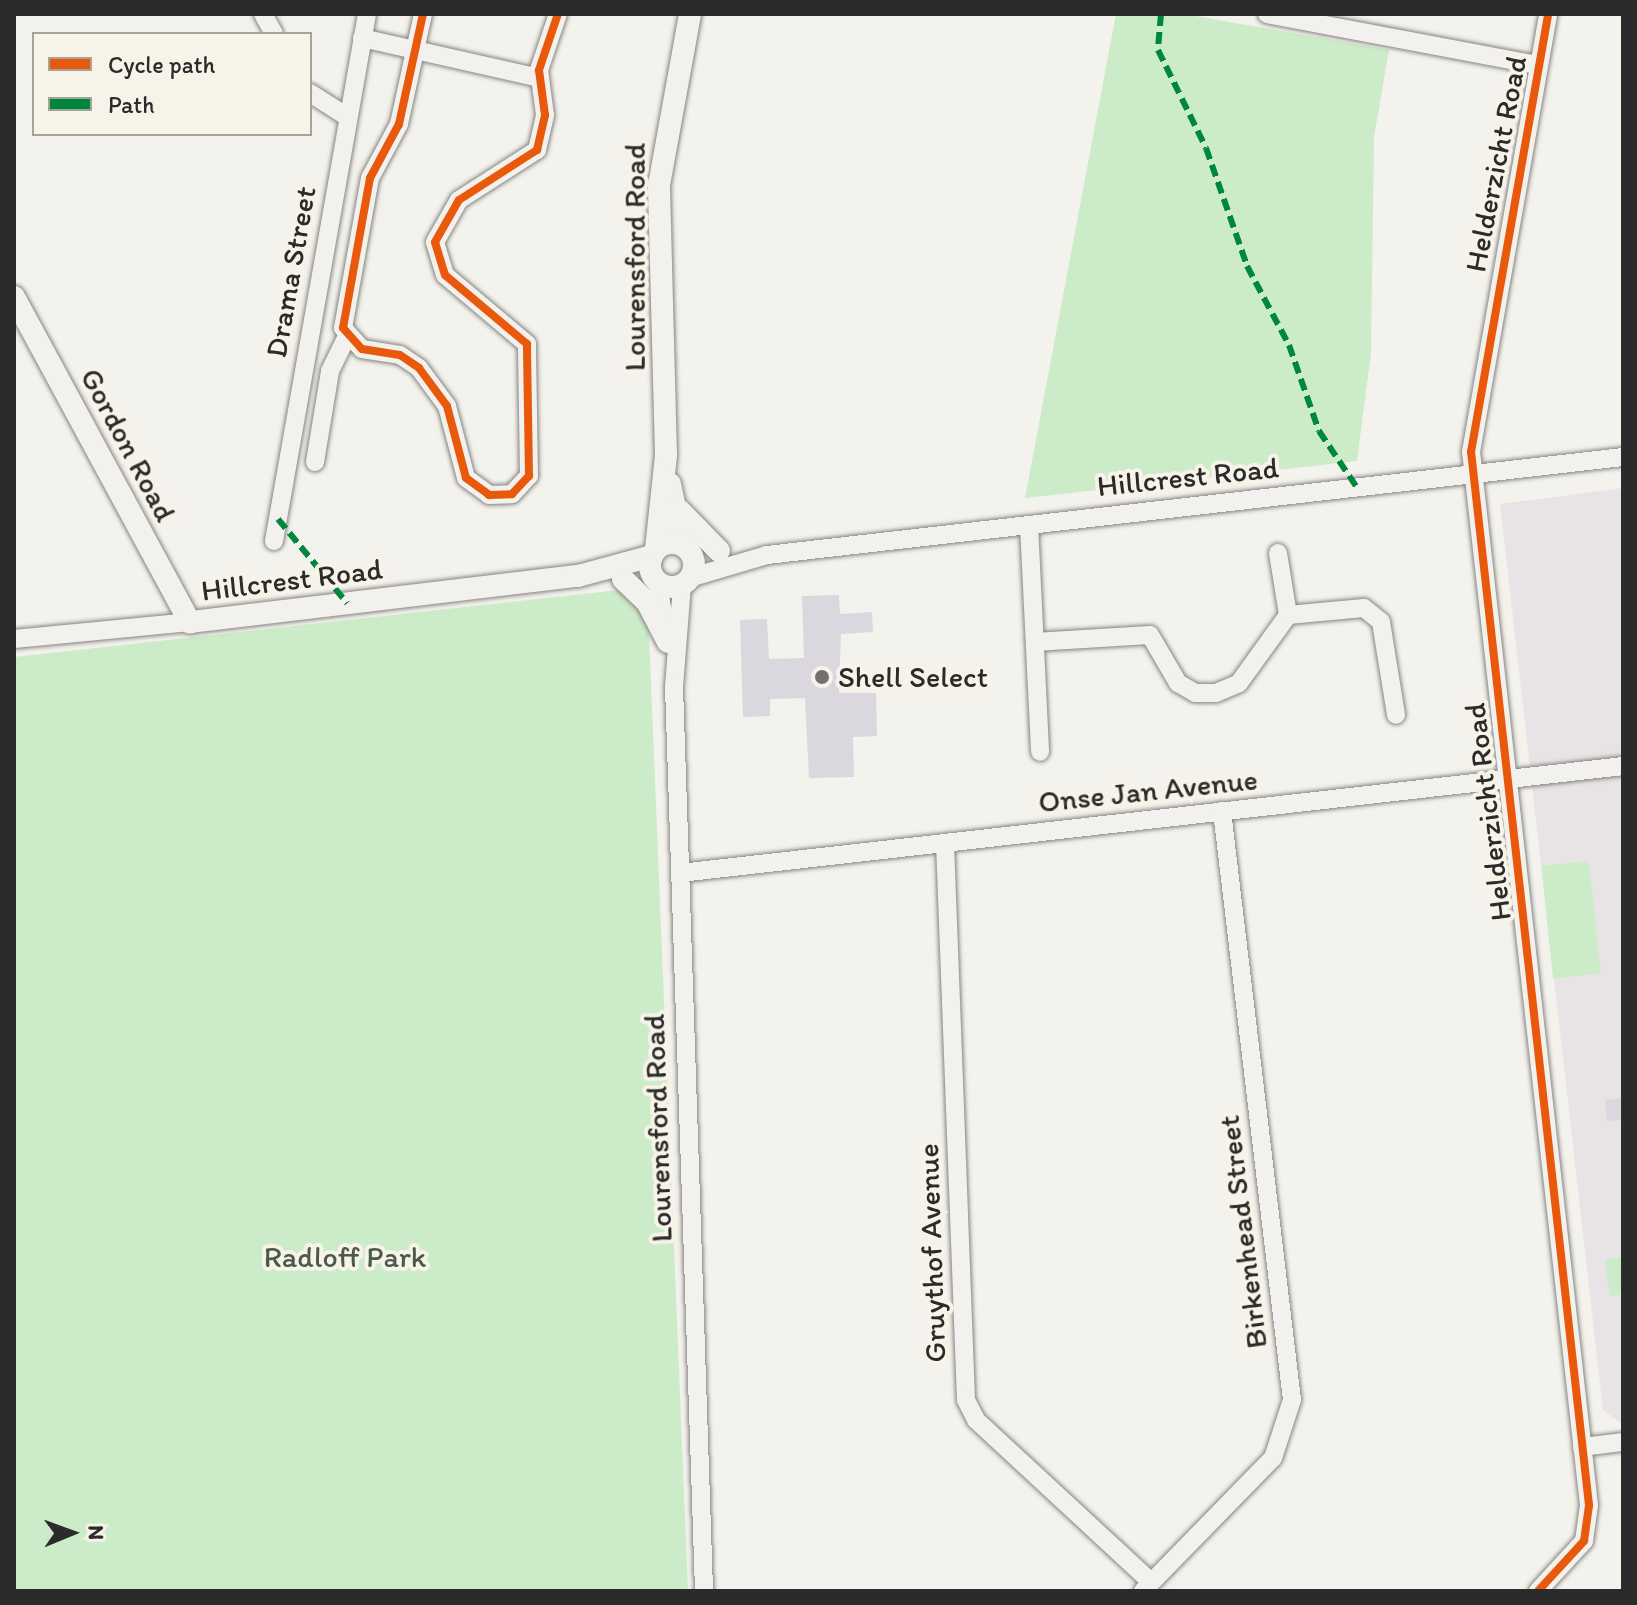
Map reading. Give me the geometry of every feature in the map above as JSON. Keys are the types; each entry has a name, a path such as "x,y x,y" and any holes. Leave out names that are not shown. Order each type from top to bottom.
{"street":[{"path":"263,14 273,32"},
{"name":"Drama Street","path":"274,541 346,116 367,14"},
{"path":"423,14 418,51 395,136 365,196 342,318 347,336 362,349 400,355 419,368 447,406 466,478 476,490 512,494 525,483 531,467 527,344 445,275 434,252 453,205 494,171 537,150 545,115 539,78 558,14"},
{"name":"Lourensford Road","path":"671,652 686,581 685,547 673,503 666,455 659,185 690,14"},
{"path":"1267,14 1538,65"},
{"name":"Helderzicht Road","path":"1538,1591 1584,1541 1589,1505 1509,779 1472,476 1472,417 1548,14"},
{"path":"362,38 539,78"},
{"path":"312,94 346,116"},
{"name":"Gordon Road","path":"14,297 190,622"},
{"path":"315,462 330,371 347,336"},
{"name":"Lourensford Road","path":"666,455 655,566 671,652 704,1591"},
{"name":"Hillcrest Road","path":"686,581 760,556 1623,457"},
{"path":"673,503 719,551"},
{"path":"1029,525 1040,752"},
{"path":"655,566 685,547"},
{"name":"Hillcrest Road","path":"685,547 760,556"},
{"path":"1035,642 1150,635 1178,683 1195,693 1216,693 1239,683 1288,615 1278,553"},
{"path":"655,566 686,581"},
{"name":"Hillcrest Road","path":"578,576 623,579 655,566"},
{"name":"Hillcrest Road","path":"14,639 190,622 655,566"},
{"path":"623,579 647,602 671,652"},
{"path":"1288,615 1348,607 1375,614 1387,641 1396,715"},
{"name":"Onse Jan Avenue","path":"680,873 1623,766"},
{"name":"Birkenhead Street","path":"1147,1587 1273,1458 1292,1400 1222,811"},
{"name":"Gruythof Avenue","path":"945,843 966,1400 976,1420 1147,1587"},
{"path":"1582,1447 1623,1442"}],"shaded area":[{"path":"1623,488 1623,1422 1619,1422 1603,1410 1500,504"}],"green space":[{"path":"1116,14 1184,14 1389,50 1374,137 1371,353 1357,461 1025,498"},
{"name":"Radloff Park","path":"619,590 648,617 688,1591 14,1591 14,657"},
{"path":"1589,861 1601,973 1553,978 1541,866"},
{"path":"1623,1257 1623,1294 1610,1296 1605,1260"}],"building":[{"path":"839,595 840,614 872,612 873,632 841,634 839,693 876,693 877,736 853,737 854,777 809,778 805,698 770,699 770,716 743,717 740,620 767,619 769,659 804,658 802,596"},
{"path":"1623,1098 1623,1120 1607,1121 1605,1100"}],"marked path":[{"path":"1161,14 1158,50 1206,148 1247,266 1289,345 1319,431 1358,489"},
{"path":"278,519 347,603"}],"cycle path":[{"path":"423,14 399,124 370,178 343,328 362,349 400,355 419,368 447,406 466,478 489,495 512,494 529,476 527,344 445,275 435,242 459,200 537,150 545,115 539,70 558,14"},
{"path":"1538,1591 1584,1541 1589,1505 1471,452 1548,14"}],"place":[{"name":"Shell Select","path":"822,677"}]}
